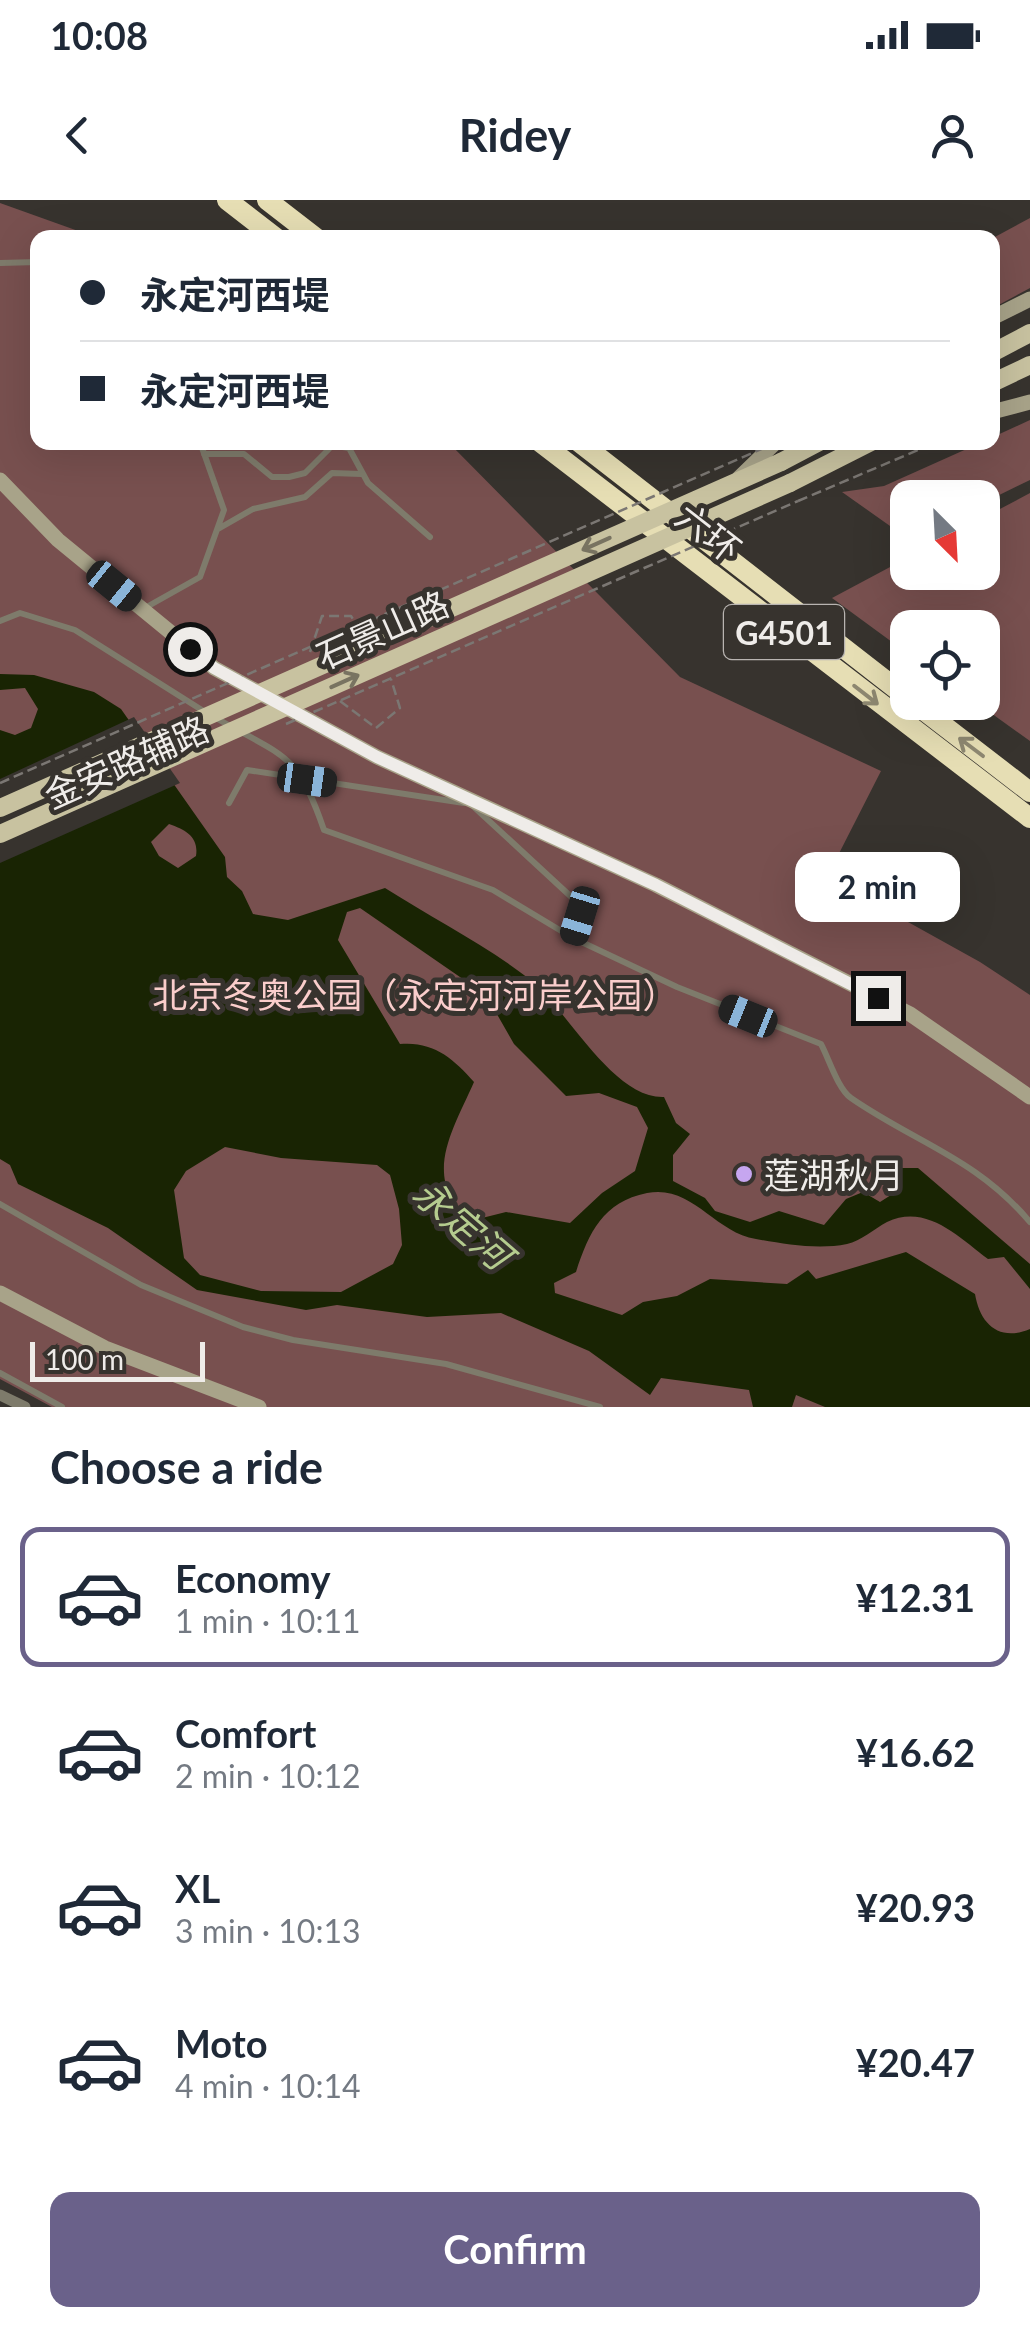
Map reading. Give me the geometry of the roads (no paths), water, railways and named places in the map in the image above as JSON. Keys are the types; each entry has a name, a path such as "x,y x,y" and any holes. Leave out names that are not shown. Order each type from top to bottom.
{"highway":[{"path":"227,200 266,230"},
{"path":"268,200 306,230"},
{"name":"六环","path":"550,450 1030,818"},
{"name":"六环","path":"589,450 890,684"},
{"name":"六环","path":"936,720 1030,792"}],"main road":[{"path":"1000,349 1030,333"},
{"path":"1000,379 1030,365"},
{"name":"石景山路","path":"0,808 804,450"},
{"name":"石景山路","path":"0,834 859,450"}],"street":[{"path":"1000,314 1030,299"},
{"path":"1000,410 1030,402"},
{"path":"734,482 768,450"},
{"path":"0,480 58,540 214,668 377,757 656,885 910,1014 1030,1097"},
{"path":"0,1293 105,1348 259,1407"},
{"path":"0,1395 26,1407"}],"lane":[{"path":"0,263 30,262"},
{"path":"142,610 200,578 224,510 203,450"},
{"path":"204,454 244,454 272,477 289,477 305,473 328,450"},
{"path":"350,450 361,474 388,503 430,536"},
{"path":"216,530 253,510 305,496 332,474 361,474"},
{"path":"0,621 20,613 75,630 138,674 296,764 307,780 324,830 492,890 573,938 677,987 821,1044 848,1096 956,1156 1010,1199 1030,1222"},
{"path":"229,803 247,770 470,802 580,904 573,938"},
{"path":"0,1204 141,1285 243,1327 293,1340 446,1364 600,1407"},
{"path":"0,1373 62,1407"}],"water":[{"name":"永定河","path":"0,674 34,675 94,692 121,709 225,857 227,877 242,891 253,914 288,920 385,888 528,978 608,1068 645,1094 664,1097 676,1123 690,1134 673,1155 673,1181 705,1198 715,1211 750,1222 779,1211 824,1225 846,1199 863,1192 880,1202 891,1195 897,1168 918,1168 1030,1264 1030,1289 1004,1257 988,1259 941,1225 915,1217 887,1222 847,1244 801,1246 756,1239 728,1228 677,1195 663,1192 632,1197 609,1211 586,1244 576,1272 554,1283 555,1293 622,1315 643,1302 677,1296 710,1279 787,1284 808,1270 816,1279 906,1252 975,1294 981,1314 993,1328 1009,1333 1030,1329 1030,1407 825,1407 796,1395 792,1407 753,1407 749,1390 661,1378 650,1395 589,1351 501,1313 427,1317 337,1305 306,1310 197,1290 108,1228 18,1184 10,1165 0,1159 0,730 15,735 31,728 38,709 25,688 0,690","holes":["169,824 186,832 195,844 196,856 178,868 159,856 151,842","360,908 486,995 514,1044 566,1096 599,1093 637,1107 648,1128 635,1171 602,1193 570,1223 506,1212 470,1221 455,1205 444,1171 450,1137 474,1082 432,1048 400,1044 338,940 347,912","225,1147 281,1158 377,1165 390,1175 399,1209 402,1245 393,1264 341,1292 261,1291 200,1275 184,1258 174,1190 186,1171"]}],"place":[{"name":"莲湖秋月","path":"744,1174"}],"park label":[{"name":"北京冬奥公园（永定河河岸公园）","path":"415,994"}]}
